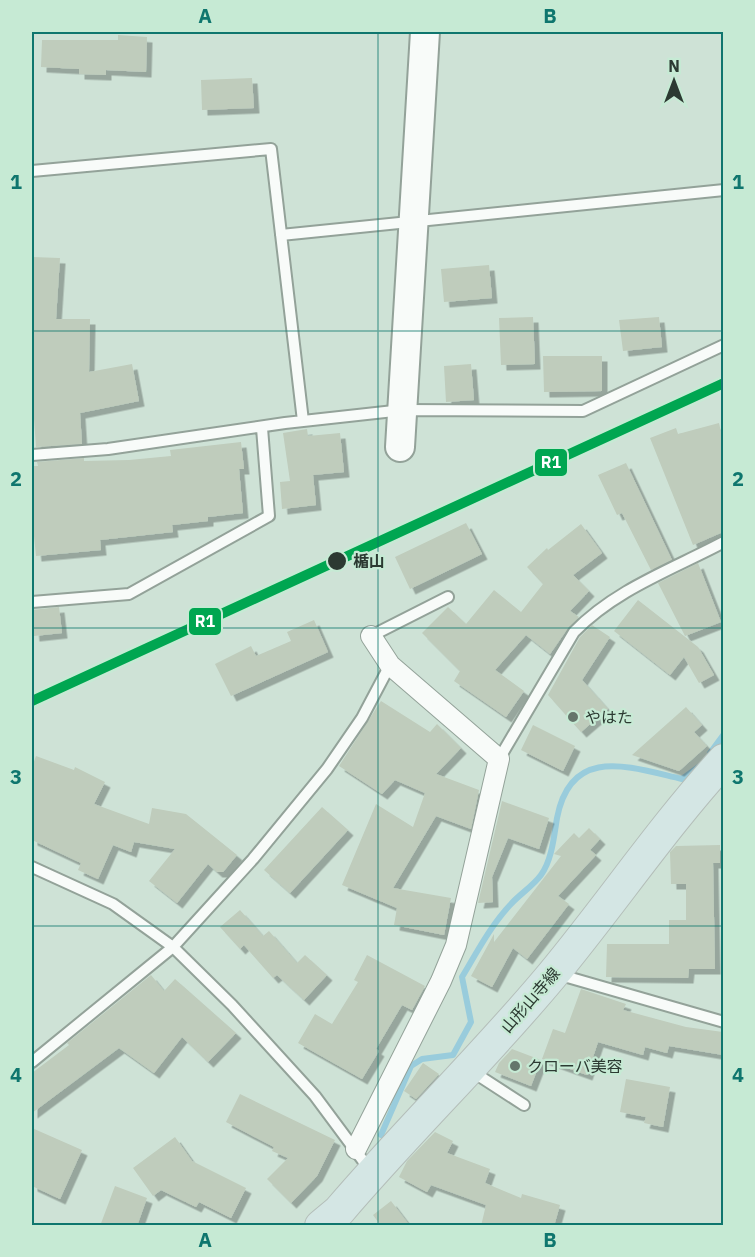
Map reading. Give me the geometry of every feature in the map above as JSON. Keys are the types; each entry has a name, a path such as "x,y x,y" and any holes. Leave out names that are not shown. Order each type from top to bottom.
{"main road":[{"name":"山形山寺線","path":"335,1218 364,1161 469,1070 554,973 687,801 723,760"}],"street":[{"path":"400,447 425,32"},
{"path":"364,1161 456,945 476,846 499,759 390,664 371,636"}],"lane":[{"path":"32,171 271,150 303,421"},
{"path":"281,235 723,190"},
{"path":"32,455 108,449 303,421 403,410 583,411 723,345"},
{"path":"32,602 129,594 269,516 262,428"},
{"path":"499,759 574,632 591,615 638,584 723,542"},
{"path":"371,636 448,597"},
{"path":"32,1062 173,947 253,859 327,769 362,718 390,664"},
{"path":"32,867 113,904 173,947 232,1005 315,1096 364,1161"},
{"path":"554,973 723,1022"},
{"path":"469,1070 524,1106"}],"building":[{"path":"118,35 147,37 146,72 106,70 106,75 79,74 79,69 41,67 42,40 118,40"},
{"path":"252,78 254,108 202,110 201,80"},
{"path":"32,257 60,258 56,319 90,319 89,372 132,364 139,401 80,413 82,444 36,447 32,390"},
{"path":"489,265 492,298 444,302 441,269"},
{"path":"533,317 535,364 501,365 499,318"},
{"path":"659,317 662,347 623,351 619,320"},
{"path":"543,356 602,356 602,391 544,392"},
{"path":"471,364 474,400 446,402 444,366"},
{"path":"719,423 723,441 723,532 693,545 650,438 676,428 678,434"},
{"path":"307,429 308,436 340,433 344,472 313,475 316,505 282,509 280,482 290,481 283,433"},
{"path":"241,442 244,469 239,469 243,513 208,517 208,521 172,525 173,532 100,540 101,550 36,556 32,516 32,466 38,466 37,462 84,458 84,461 129,460 171,456 170,450"},
{"path":"626,463 672,560 651,570 622,513 617,515 598,475"},
{"path":"466,523 482,554 410,589 395,557"},
{"path":"581,524 602,553 573,575 589,591 570,611 579,617 568,628 550,654 526,635 495,670 524,691 506,717 454,681 460,671 422,633 448,607 466,624 494,590 521,612 543,584 527,567 547,548 548,550"},
{"path":"698,563 721,622 685,636 658,583"},
{"path":"638,600 698,647 714,675 699,683 684,657 670,675 614,631"},
{"path":"59,607 62,633 34,636 32,610"},
{"path":"314,620 328,652 231,696 215,664 251,646 256,656 291,641 287,632"},
{"path":"592,625 610,637 582,680 608,709 581,732 548,695 580,637"},
{"path":"381,701 430,732 437,724 461,748 436,774 479,790 471,829 436,816 393,888 451,898 444,935 394,925 397,908 342,885 376,804 413,827 425,793 395,780 382,794 339,766"},
{"path":"686,707 702,725 694,732 707,746 679,771 632,755"},
{"path":"533,725 575,746 563,771 521,750"},
{"path":"36,756 74,770 75,767 105,782 94,804 149,824 152,808 186,814 237,855 223,872 217,872 208,864 177,903 149,881 175,849 134,842 131,852 113,845 98,879 78,870 81,863 32,840 32,767"},
{"path":"502,801 549,818 539,849 508,838 492,877 493,902 478,903"},
{"path":"322,807 348,830 290,893 264,870"},
{"path":"589,828 600,839 590,850 596,855 558,896 569,904 527,959 513,948 492,987 471,976 494,934 494,942 561,856 554,854 574,833 579,838"},
{"path":"720,845 720,863 713,863 715,969 689,969 688,978 606,977 607,944 669,944 669,920 686,920 686,884 671,884 670,852 676,846"},
{"path":"240,910 263,936 269,931 297,963 305,955 327,975 304,1000 277,975 273,978 244,945 240,949 220,927"},
{"path":"367,955 425,986 412,1010 402,1005 376,1049 379,1051 362,1079 298,1043 315,1014 332,1024 358,982 354,980"},
{"path":"151,975 164,991 175,979 236,1033 208,1062 182,1037 154,1073 119,1048 32,1113 32,1073 69,1045 67,1043"},
{"path":"581,989 626,1004 623,1010 686,1027 723,1032 723,1055 669,1046 667,1053 645,1047 643,1055 598,1042 587,1075 542,1059 553,1029 565,1033"},
{"path":"512,1049 541,1060 531,1086 495,1072 499,1063"},
{"path":"423,1063 439,1074 416,1099 404,1091"},
{"path":"626,1079 670,1087 663,1127 644,1123 646,1117 620,1112"},
{"path":"240,1094 335,1140 317,1176 291,1203 267,1179 288,1158 272,1151 274,1147 226,1122"},
{"path":"32,1128 82,1150 60,1199 32,1186"},
{"path":"435,1132 453,1141 447,1153 490,1169 485,1183 521,1198 522,1194 560,1205 554,1226 481,1226 486,1205 431,1185 427,1192 399,1177 407,1161"},
{"path":"175,1137 192,1161 246,1188 231,1218 199,1202 196,1207 161,1190 153,1196 133,1168"},
{"path":"115,1186 147,1198 137,1226 100,1226"},
{"path":"391,1201 410,1226 381,1226 373,1215"}],"waterway":[{"path":"710,753 724,734"},
{"path":"381,1135 411,1066 422,1059 453,1055 471,1022 462,977 497,921 545,869 564,795 575,779 589,770 605,767 623,767 682,779 700,766"}],"transit line":[{"name":"R1","path":"32,701 724,383"}],"place":[{"name":"楯山","path":"337,561"},
{"name":"やはた","path":"573,717"},
{"name":"クローバ美容","path":"515,1066"}]}
